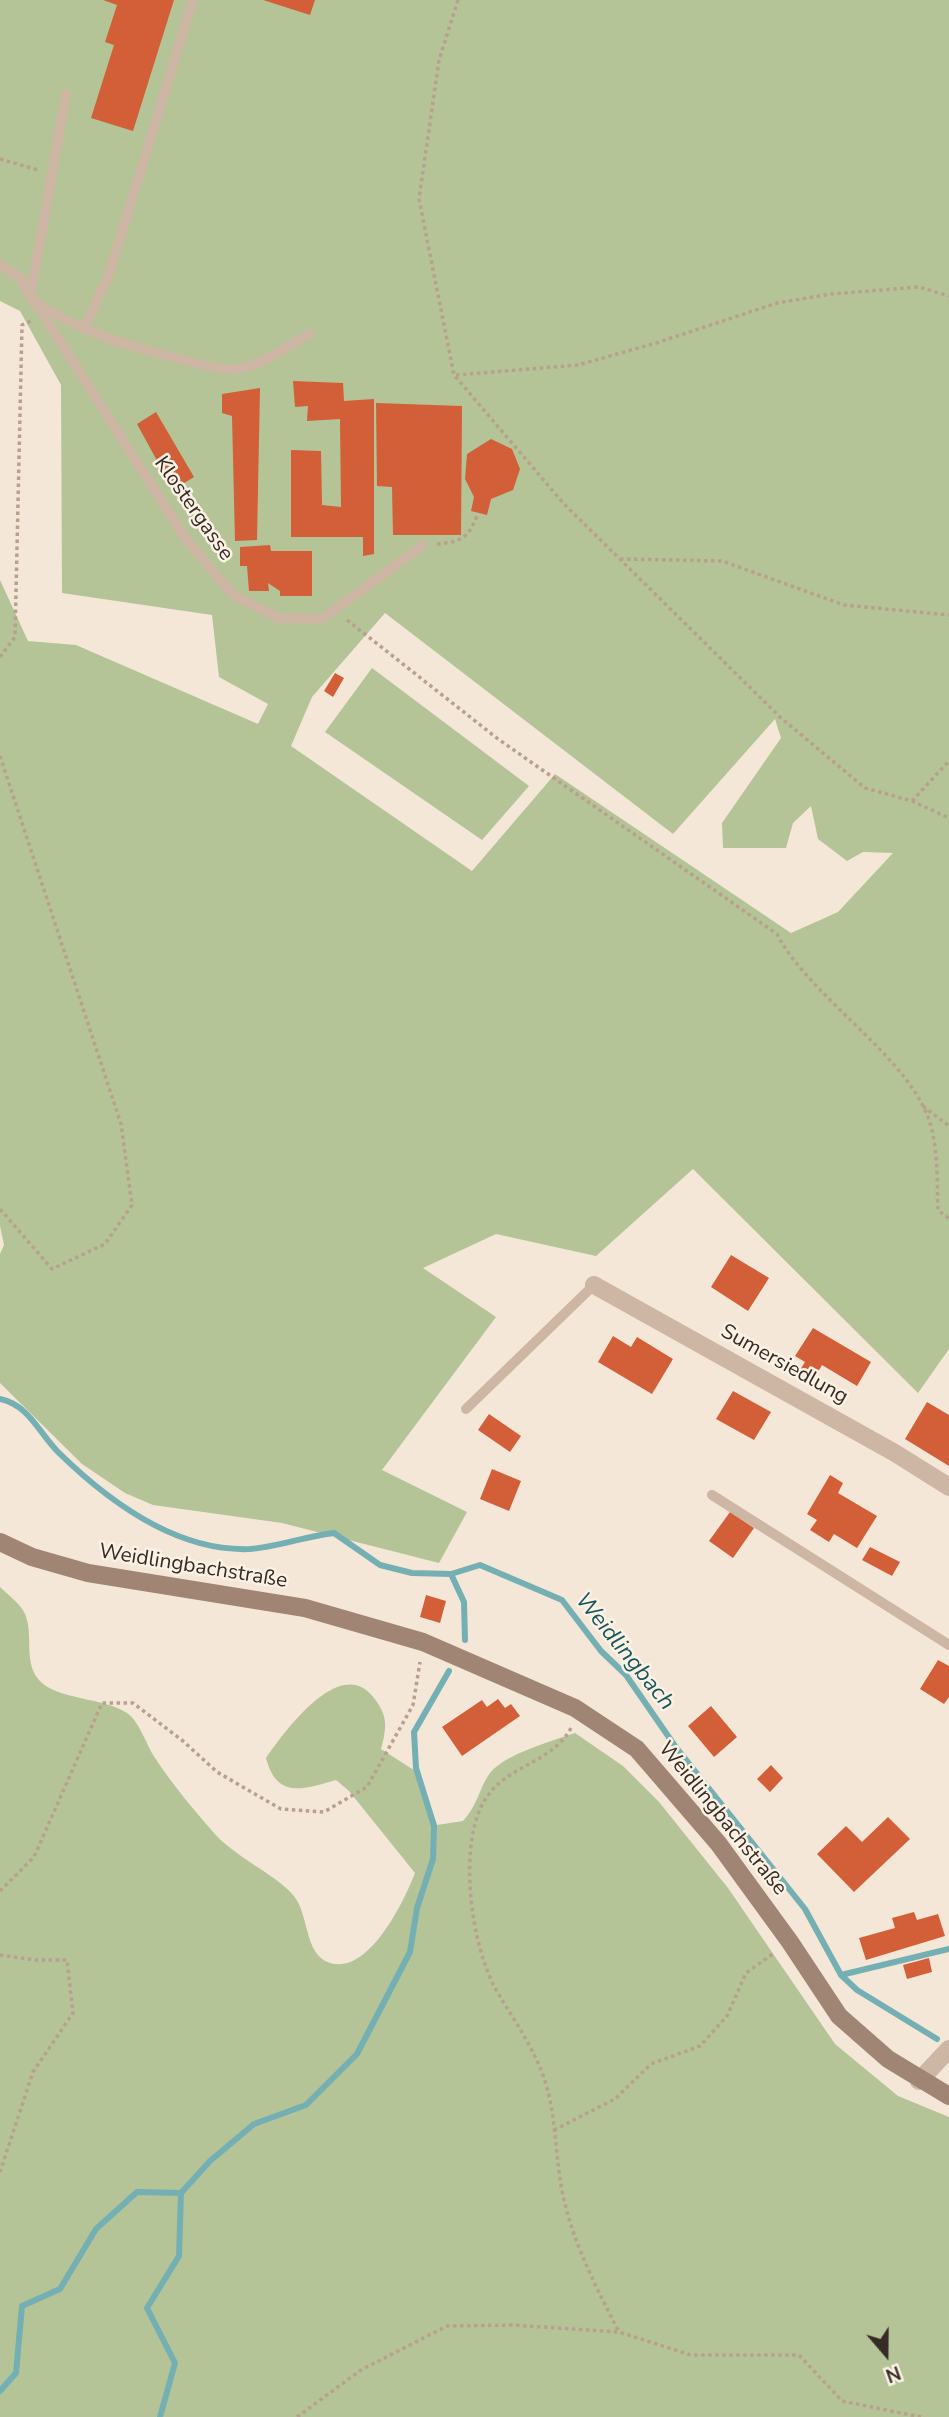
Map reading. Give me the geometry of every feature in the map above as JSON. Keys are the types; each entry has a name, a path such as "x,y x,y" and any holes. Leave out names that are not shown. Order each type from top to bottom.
{"main road":[{"name":"Weidlingbachstraße","path":"0,1542 32,1557 88,1573 305,1608 423,1642 575,1708 637,1749 718,1843 790,1942 839,2016 888,2059 919,2081 949,2096"}],"street":[{"name":"Sumersiedlung","path":"594,1285 949,1487"},
{"path":"919,2081 949,2049"}],"lane":[{"path":"84,329 118,248 193,0"},
{"path":"66,94 30,298 58,317 138,349 222,369 255,364 309,334"},
{"name":"Klostergasse","path":"0,265 19,277 185,538 233,595 279,618 322,619 423,545"},
{"path":"466,1409 594,1285"},
{"path":"712,1495 949,1645"}],"path":[{"path":"458,0 439,60 419,199 454,375 564,504 781,718 865,788 912,801 949,818"},
{"path":"0,159 51,174"},
{"path":"454,375 578,365 656,344 777,303 831,294 919,287 949,296"},
{"path":"0,657 15,637 22,325 43,316"},
{"path":"423,545 453,543 470,533 477,516"},
{"path":"620,559 722,561 844,605 949,615"},
{"path":"334,610 498,739 777,934 789,957 872,1042 922,1106 932,1129 938,1210 949,1219"},
{"path":"0,756 121,1124 132,1205 105,1244 52,1269 0,1209"},
{"path":"912,801 949,761"},
{"path":"922,1106 949,1126"},
{"path":"0,1891 34,1857 102,1703 133,1703 183,1741 217,1773 281,1809 324,1812 367,1787 413,1705 423,1642"},
{"path":"575,1708 571,1729 558,1748 521,1765 497,1783 481,1807 469,1862 472,1918 493,1983 529,2045 546,2085 568,2211 587,2270 618,2332"},
{"path":"554,2130 615,2099 651,2064 700,2046 727,2016 746,1973 790,1942"},
{"path":"0,1955 35,1960 67,1960 73,2013 33,2072 0,2172"},
{"path":"297,2417 361,2370 447,2326 512,2325 618,2332 691,2355 799,2355 842,2401 920,2417"}],"green space":[{"path":"0,0 949,0 949,1349 918,1393 693,1169 596,1256 496,1234 423,1268 496,1317 382,1470 467,1512 439,1563 282,1523 153,1505 125,1493 82,1464 0,1383 0,1254 4,1245 0,1226 0,580 28,641 76,645 258,724 268,704 219,677 212,615 62,593 61,385 20,311 0,301","holes":["385,613 673,834 775,719 781,738 722,823 723,848 786,848 793,823 811,806 818,839 847,861 863,852 893,853 838,912 791,933 555,774 472,871 291,746 312,697"]},
{"path":"372,668 529,786 482,840 325,732"},
{"path":"0,1587 25,1614 31,1665 39,1680 57,1691 106,1704 127,1713 183,1797 214,1833 293,1895 302,1912 315,1951 330,1963 344,1964 358,1958 371,1947 394,1917 415,1873 349,1791 336,1780 293,1788 277,1780 271,1771 266,1758 274,1746 314,1701 330,1690 346,1685 361,1687 374,1698 382,1710 385,1722 381,1749 420,1774 437,1825 463,1821 490,1773 506,1760 575,1733 623,1766 659,1802 728,1888 835,2044 898,2096 949,2117 949,2417 0,2417"}],"building":[{"path":"103,0 174,0 133,131 91,118 114,45 105,42 117,5"},
{"path":"263,0 315,0 310,15"},
{"path":"293,381 343,383 344,401 374,399 374,554 363,556 363,537 291,537 291,450 321,451 322,505 341,507 340,419 307,421 308,406 295,407"},
{"path":"260,388 257,540 235,541 232,416 222,413 222,394"},
{"path":"376,403 462,406 461,535 393,535 392,487 377,486"},
{"path":"156,412 194,477 173,490 137,424"},
{"path":"491,439 512,449 520,469 513,490 491,499 487,515 471,511 474,497 465,479 467,454"},
{"path":"270,545 271,551 312,551 312,596 280,596 280,591 268,583 269,591 249,591 247,566 240,566 240,547"},
{"path":"335,673 344,678 333,697 324,691"},
{"path":"731,1255 769,1278 748,1311 711,1287"},
{"path":"813,1328 871,1362 857,1386 822,1365 814,1379 800,1370 805,1362 795,1356"},
{"path":"613,1336 631,1347 637,1337 673,1359 652,1394 598,1362"},
{"path":"733,1391 771,1412 754,1440 716,1419"},
{"path":"927,1402 949,1415 949,1466 905,1439"},
{"path":"489,1414 521,1436 510,1452 478,1430"},
{"path":"492,1469 521,1481 509,1511 480,1499"},
{"path":"830,1475 843,1483 838,1493 877,1516 857,1548 834,1534 829,1542 810,1530 817,1520 807,1514"},
{"path":"730,1512 754,1528 733,1558 709,1541"},
{"path":"870,1547 900,1562 892,1576 862,1560"},
{"path":"426,1595 446,1601 440,1623 420,1617"},
{"path":"938,1660 949,1666 949,1697 944,1704 920,1689"},
{"path":"498,1699 505,1708 511,1704 520,1716 462,1756 442,1727 482,1700 487,1707"},
{"path":"711,1706 737,1737 714,1757 688,1726"},
{"path":"771,1765 783,1778 770,1792 757,1779"},
{"path":"888,1817 910,1839 854,1892 817,1854 846,1826 862,1842"},
{"path":"914,1912 917,1920 938,1914 945,1936 866,1960 859,1938 895,1928 892,1918"},
{"path":"929,1958 932,1972 907,1979 903,1965"}],"waterway":[{"name":"Weidlingbach","path":"0,1399 26,1413 51,1445 99,1488 121,1505 170,1533 223,1548 250,1549 334,1533 380,1565 412,1573 451,1574 480,1565 562,1600 601,1651 626,1675 675,1746 805,1909 841,1975 857,1990 937,2039"},
{"path":"451,1574 464,1602 465,1640"},
{"path":"0,2391 16,2373 22,2306 60,2289 96,2229 137,2192 181,2193 210,2161 254,2124 306,2105 357,2054 410,1952 417,1908 433,1859 434,1826 416,1768 414,1732 449,1671"},
{"path":"841,1975 949,1949"},
{"path":"160,2417 175,2363 147,2308 179,2256 181,2193"}]}
